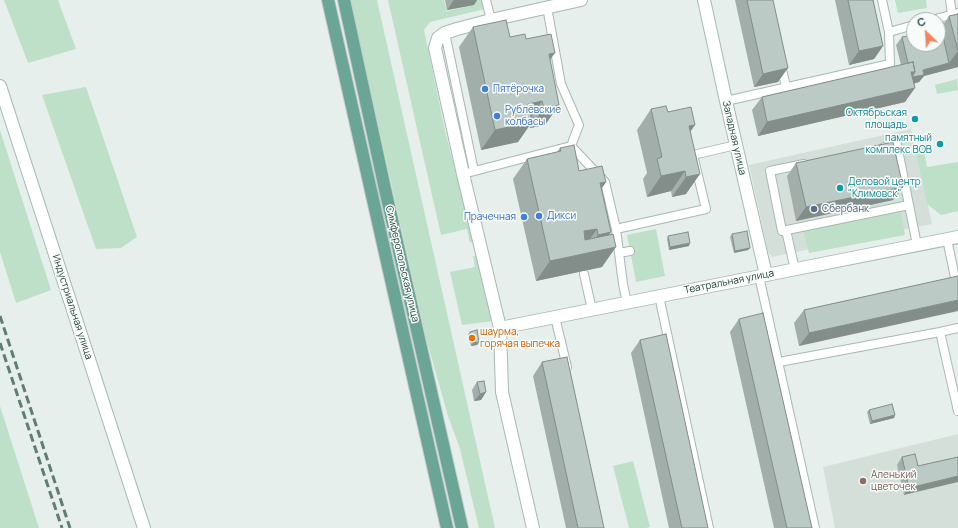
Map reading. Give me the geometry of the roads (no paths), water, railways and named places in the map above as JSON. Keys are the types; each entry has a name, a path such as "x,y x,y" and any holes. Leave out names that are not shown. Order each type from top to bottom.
{"main road":[{"name":"Симферопольская улица","path":"328,0 447,528"},
{"name":"Симферопольская улица","path":"344,0 388,205 462,528"}],"street":[{"path":"533,528 502,392 500,328 469,172 435,48 438,38 445,33 490,20 581,0"},
{"name":"Западная улица","path":"704,0 736,145 762,276"},
{"name":"Индустриальная улица","path":"0,86 144,528"},
{"name":"Театральная улица","path":"500,328 953,238"}],"lane":[{"path":"486,0 490,20"},
{"path":"726,101 890,64 889,32 882,0"},
{"path":"950,0 955,13"},
{"path":"547,7 561,84 579,125 571,146"},
{"path":"889,32 906,27"},
{"path":"780,58 786,87"},
{"path":"616,229 706,209 693,155 736,145"},
{"path":"874,149 897,145 917,245"},
{"path":"469,172 571,146"},
{"path":"571,146 605,182 616,229 622,284 627,303"},
{"path":"815,162 770,171 782,231 909,205"},
{"path":"786,230 795,270"},
{"path":"953,238 958,292"},
{"path":"619,253 630,251"},
{"path":"584,274 592,310"},
{"path":"762,276 815,528"},
{"path":"659,296 709,528"},
{"path":"555,317 569,376"},
{"path":"779,362 958,328"},
{"path":"940,332 958,411"}],"railway":[{"path":"0,316 70,528"},
{"path":"0,343 62,528"}],"place":[{"name":"Пятёрочка","path":"485,89"},
{"name":"Рублёвские колбасы","path":"497,116"},
{"name":"Октябрьская площадь","path":"915,119"},
{"name":"памятный комплекс ВОВ","path":"940,144"},
{"name":"Деловой центр \"Климовск\"","path":"840,188"},
{"name":"Сбербанк","path":"814,209"},
{"name":"Дикси","path":"539,216"},
{"name":"Прачечная","path":"524,217"},
{"name":"шаурма, горячая выпечка","path":"472,338"},
{"name":"Аленький цветочек","path":"863,481"}]}
